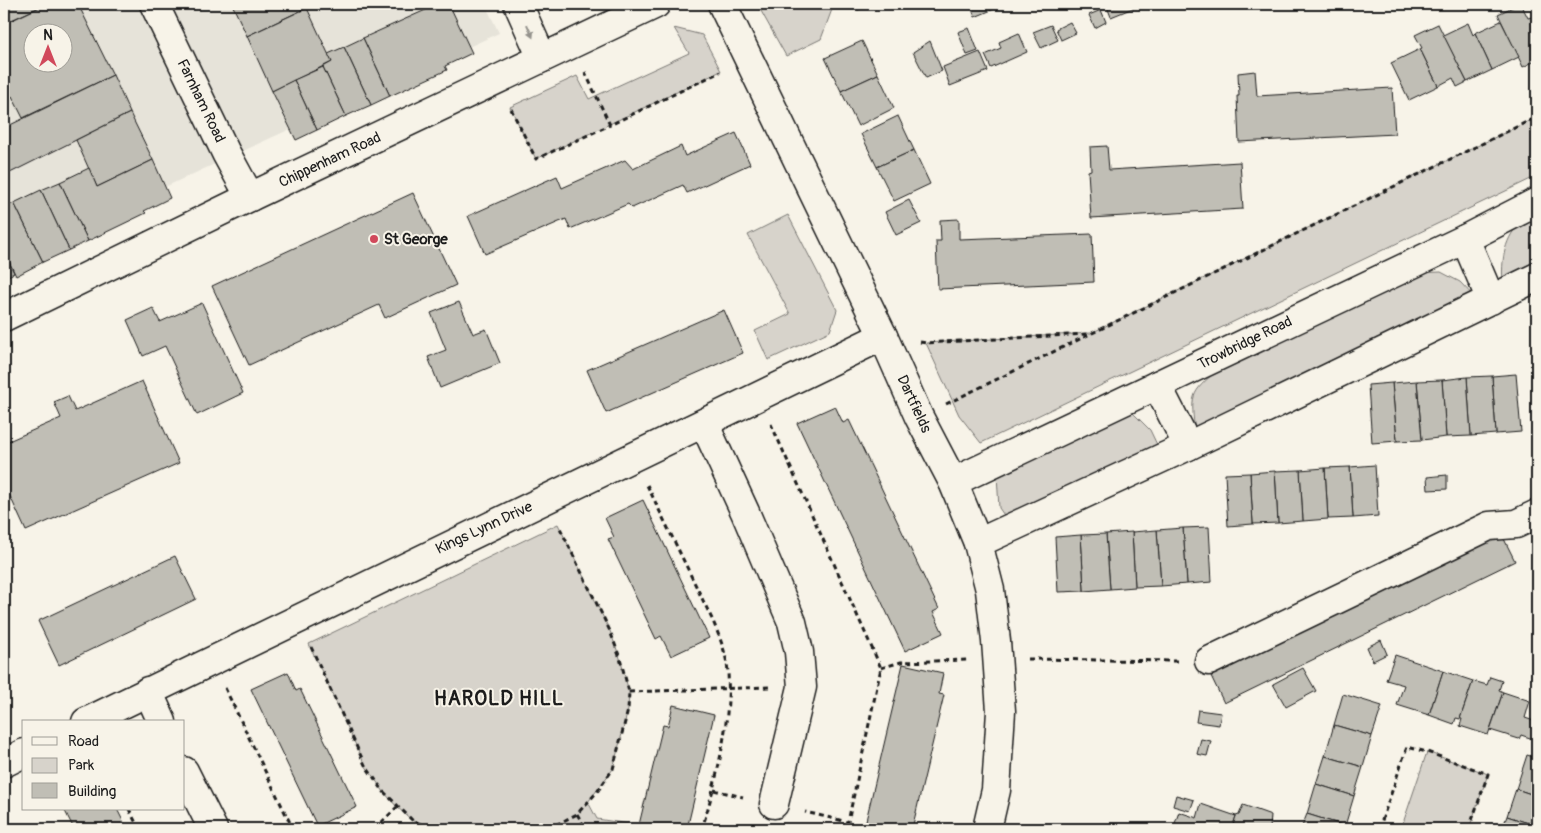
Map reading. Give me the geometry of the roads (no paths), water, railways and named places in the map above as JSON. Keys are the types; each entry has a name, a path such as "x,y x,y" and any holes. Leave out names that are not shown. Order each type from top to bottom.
{"street":[{"name":"Farnham Road","path":"154,4 226,153 250,197"},
{"path":"518,4 542,58"},
{"name":"Chippenham Road","path":"4,317 250,197 656,4"},
{"name":"Dartfields","path":"722,4 919,417 953,482 978,543 990,590 998,659 1001,711 996,790 987,829"},
{"name":"Trowbridge Road","path":"953,482 1465,239 1537,202"},
{"path":"1465,239 1491,300"},
{"path":"978,543 1188,446 1537,277"},
{"name":"Kings Lynn Drive","path":"90,720 546,498 634,458 882,336"},
{"path":"1157,385 1188,446"},
{"path":"704,423 745,512 792,622 799,652 802,687 774,804"},
{"path":"1209,661 1489,526 1527,519"},
{"path":"148,691 161,720"},
{"path":"4,763 22,754"},
{"path":"185,772 214,829"}],"place":[{"name":"St George","path":"374,239"}],"district":[{"name":"HAROLD HILL","path":"499,698"}]}
